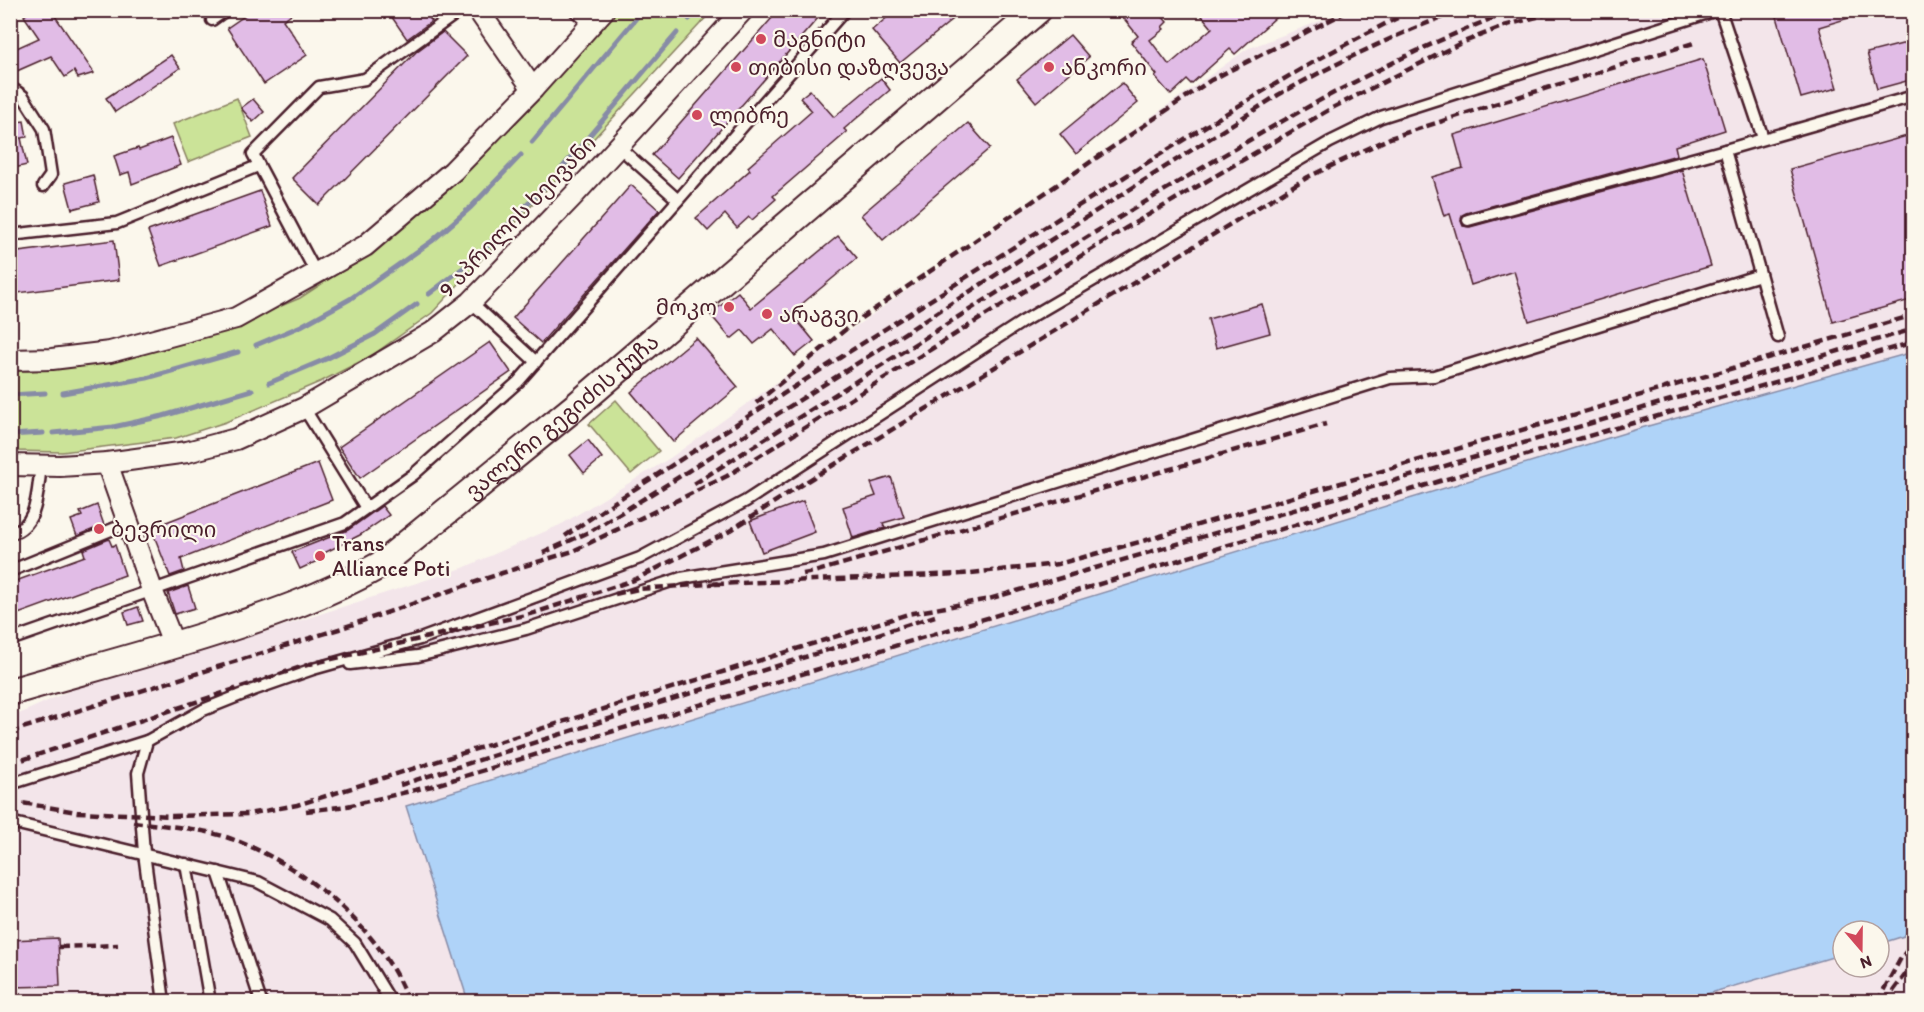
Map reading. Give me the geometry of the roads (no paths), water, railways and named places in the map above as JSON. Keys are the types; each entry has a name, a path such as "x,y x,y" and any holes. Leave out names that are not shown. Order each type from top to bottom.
{"street":[{"path":"478,10 533,89"},
{"path":"10,360 52,359 110,352 236,318 365,246 453,171 533,89 604,10"},
{"name":"9 აპრილის ხეივანი","path":"10,465 107,464 187,452 236,439 304,408 433,332 471,302 619,147 743,10"},
{"name":"ვალერი გეგიძის ქუჩა","path":"10,692 174,645 306,602 347,584 382,564 576,406 1038,10"},
{"path":"107,464 174,645"}],"lane":[{"path":"212,20 226,10"},
{"path":"316,273 253,154 319,87 365,79 460,10"},
{"path":"574,10 591,25"},
{"path":"10,640 345,523 412,475 518,382 845,10"},
{"path":"10,783 147,741 203,710 313,669 420,639 640,558 746,501 1022,321 1330,142 1380,117 1718,10 1763,138"},
{"path":"10,87 23,96 44,129 51,175 43,186"},
{"path":"1468,220 1914,96"},
{"path":"619,147 678,200"},
{"path":"1725,150 1778,337"},
{"path":"10,235 117,223 258,166"},
{"path":"313,669 418,656 526,629 681,578 824,555 1390,378 1434,376 1760,275"},
{"path":"471,302 536,362"},
{"path":"304,408 366,508"},
{"path":"10,534 20,531 33,517 41,466"},
{"path":"10,571 128,523"},
{"path":"147,741 138,773 144,853 164,1002"},
{"path":"10,822 258,882 330,920 355,943 391,1002"},
{"path":"186,864 210,1002"},
{"path":"218,872 261,1002"}],"water":[{"path":"1913,352 1914,923 1904,936 1891,940 1891,919 1831,919 1831,958 1680,1002 468,1001 406,806 1641,428"}],"waterway":[{"path":"532,142 643,10"},
{"path":"689,19 697,10"},
{"path":"561,169 677,33"},
{"path":"256,345 301,326 350,299 432,241 471,207 521,155"},
{"path":"429,294 476,258 549,182"},
{"path":"269,383 326,359 375,334 417,304"},
{"path":"63,393 147,378 238,352"},
{"path":"53,433 113,427 163,416 252,390"},
{"path":"10,395 45,393"},
{"path":"10,435 43,433"}],"railway":[{"path":"756,403 851,325 1211,80 1350,10"},
{"path":"565,536 728,429 1200,130 1326,55 1414,10"},
{"path":"543,553 591,531 671,482 1278,95 1368,49 1461,10"},
{"path":"694,484 924,338 1242,144 1375,71 1514,10"},
{"path":"10,732 339,629 573,551 727,476 1126,228 1332,108 1459,44 1504,26 1562,10"},
{"path":"10,764 310,664 534,613 634,580 728,532 804,483 1308,177 1390,138 1697,42"},
{"path":"715,584 961,574 1058,564 1914,315"},
{"path":"10,801 77,812 173,816 248,814 297,805 908,614 989,599 1914,329"},
{"path":"306,811 347,806 432,786 1602,432 1914,342"},
{"path":"803,574 1326,424"},
{"path":"615,594 639,589 722,583"},
{"path":"400,785 935,616"},
{"path":"133,822 190,829 223,836 279,861 307,879 334,900 379,948 396,975 408,1002"},
{"path":"1877,1002 1901,958 1914,942"},
{"path":"59,947 118,945"},
{"path":"1885,1002 1914,963"}],"place":[{"name":"მაგნიტი","path":"761,39"},
{"name":"თიბისი დაზღვევა","path":"736,67"},
{"name":"ანკორი","path":"1049,67"},
{"name":"ლიბრე","path":"697,115"},
{"name":"მოკო","path":"729,307"},
{"name":"არაგვი","path":"767,314"},
{"name":"ბევრილი","path":"99,529"},
{"name":"Trans Alliance Poti","path":"320,556"}]}
